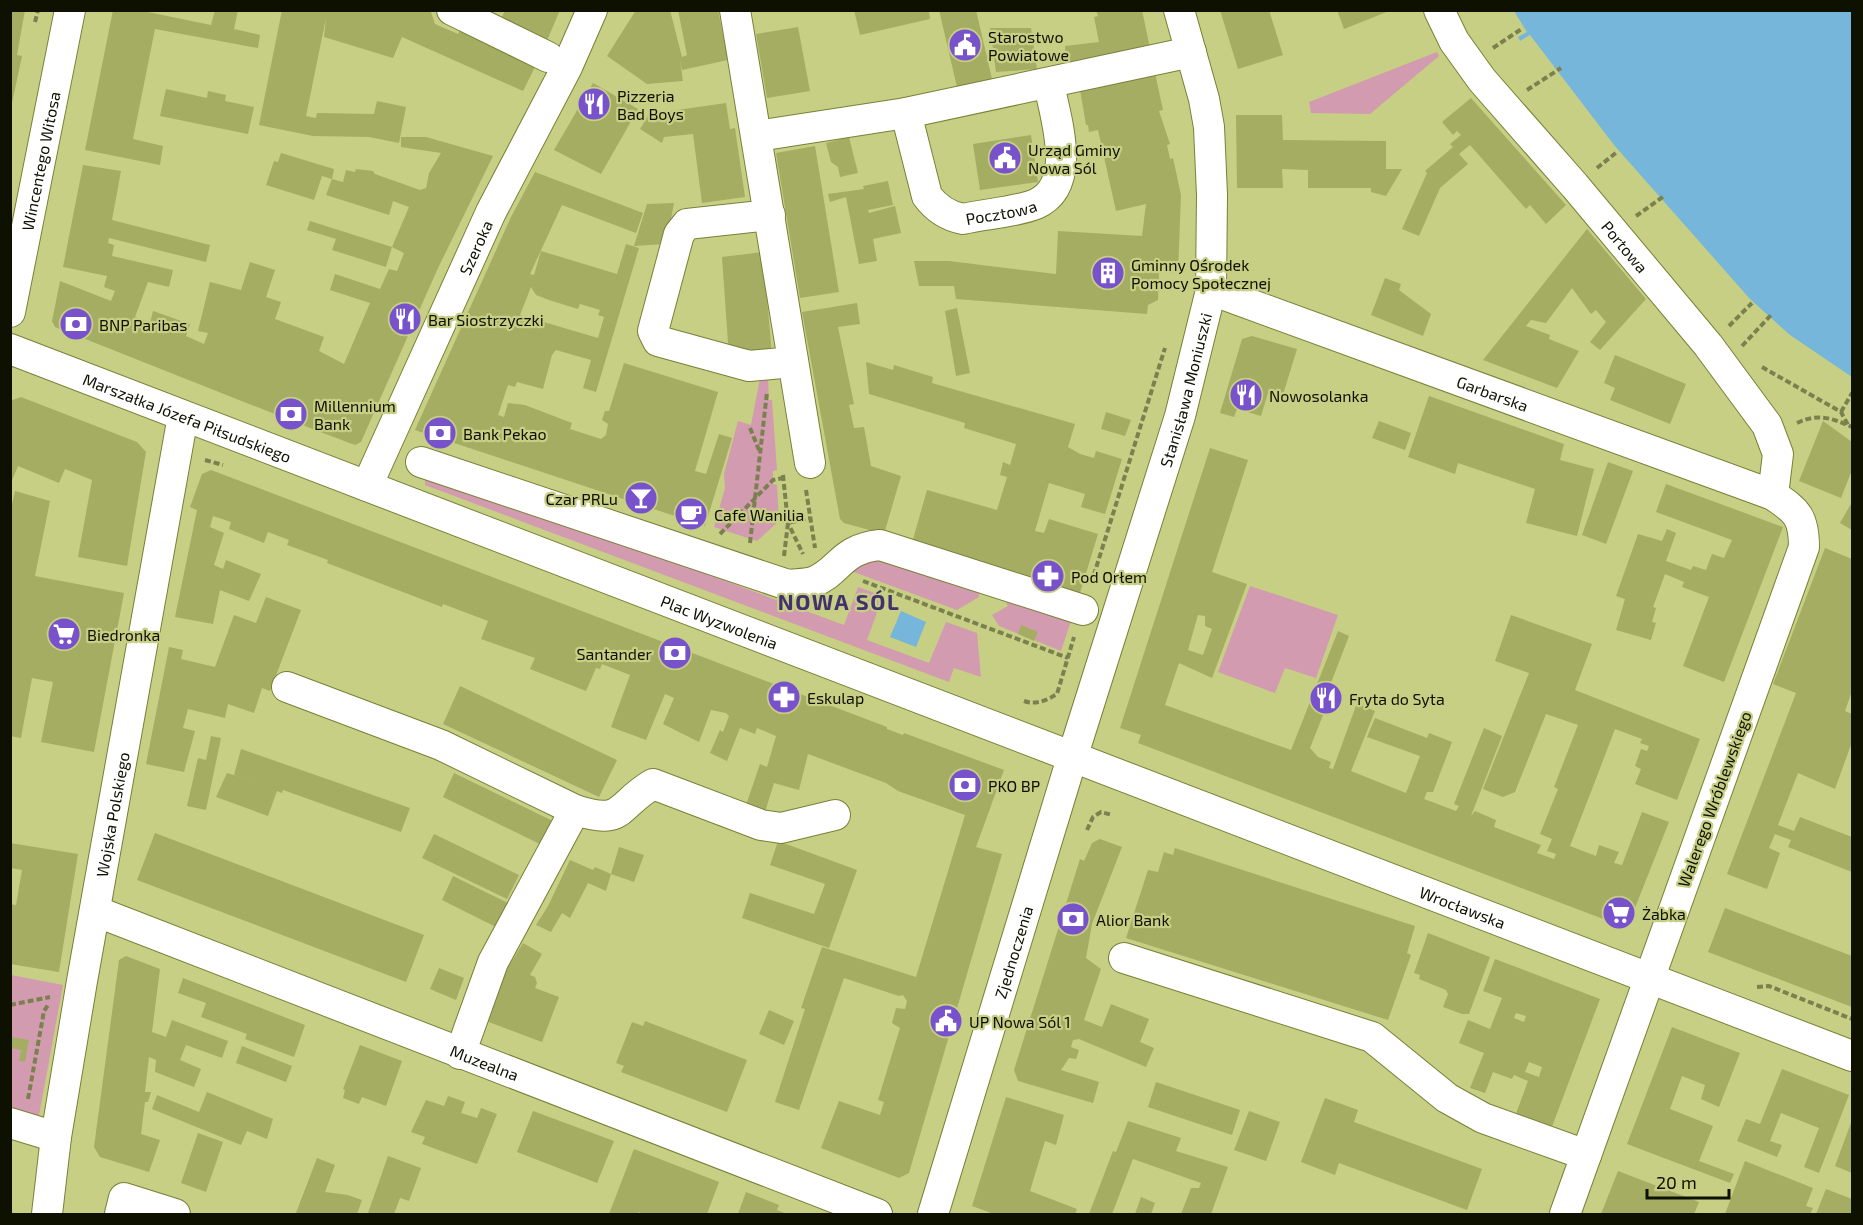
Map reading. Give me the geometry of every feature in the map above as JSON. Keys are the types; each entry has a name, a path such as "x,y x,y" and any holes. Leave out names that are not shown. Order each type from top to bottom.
{"street":[{"name":"Wincentego Witosa","path":"10,312 70,10"},
{"path":"452,10 548,57"},
{"name":"Szeroka","path":"366,486 491,212 567,67 592,10"},
{"path":"735,10 810,463"},
{"name":"Stanisława Moniuszki","path":"1072,758 1180,416 1212,290 1209,127 1179,10"},
{"name":"Portowa","path":"1439,10 1454,41 1482,80 1575,186 1731,373 1767,425 1778,454 1773,495"},
{"path":"757,136 906,113 1191,52"},
{"name":"Pocztowa","path":"906,113 927,196 934,206 954,217 963,219 1036,204 1051,192 1062,166 1049,84"},
{"path":"770,215 687,224 679,234 653,331 658,341 749,366 793,362"},
{"name":"Garbarska","path":"1212,290 1773,495"},
{"name":"Marszałka Józefa Piłsudskiego","path":"10,349 366,486"},
{"name":"Wojska Polskiego","path":"47,1215 56,1137 94,911 183,416"},
{"path":"421,462 788,585 814,581 863,546 880,545 1083,610"},
{"name":"Plac Wyzwolenia","path":"366,486 1072,758"},
{"name":"Walerego Wróblewskiego","path":"1565,1215 1804,547 1804,525 1793,508 1773,495"},
{"path":"287,687 441,745 575,810 600,818 621,811 639,792 653,784 761,825 781,828 836,816"},
{"name":"Wrocławska","path":"1072,758 1852,1056"},
{"name":"Zjednoczenia","path":"933,1215 1072,758"},
{"path":"460,1054 493,962 575,810"},
{"name":"Muzealna","path":"94,911 877,1215"},
{"path":"1124,958 1372,1037 1447,1098 1483,1118 1586,1155"},
{"path":"16,1125 56,1137"},
{"path":"120,1215 124,1198 175,1215"}],"path":[{"path":"1489,50 1522,28"},
{"path":"1526,92 1560,68"},
{"path":"1590,174 1617,152"},
{"path":"1633,219 1664,196"},
{"path":"1722,332 1752,303"},
{"path":"1738,351 1772,314"},
{"path":"1024,700 1030,703 1040,702 1057,694 1154,378 1167,343"},
{"path":"1778,376 1841,412 1850,426"},
{"path":"749,550 768,390"},
{"path":"1841,412 1852,393"},
{"path":"1770,434 1812,416 1832,418 1850,426"},
{"path":"750,428 760,452"},
{"path":"201,461 209,459 231,468"},
{"path":"716,539 754,497 773,480 783,478"},
{"path":"785,549 788,523 810,518"},
{"path":"798,546 801,552"},
{"path":"830,569 1068,658"},
{"path":"1087,830 1093,817 1101,812 1112,815"},
{"path":"1781,991 1852,1019"},
{"path":"10,1005 53,997 44,1011 16,1125"}],"shaded area":[{"path":"1437,52 1439,56 1370,114 1311,113 1309,102"},
{"path":"760,378 768,378 769,400 772,400 777,470 773,471 773,484 777,485 779,521 757,541 714,527 725,488 724,474 738,421 751,425"},
{"path":"439,475 844,625 858,587 883,596 867,640 929,663 946,622 977,633 981,677 954,668 949,682 425,485 425,480"},
{"path":"856,556 892,561 979,588 979,597 957,610 851,571"},
{"path":"1250,586 1338,615 1316,678 1285,668 1275,693 1218,672"},
{"path":"1011,599 1072,618 1061,651 999,626 992,615 1008,606 1006,603"},
{"path":"11,975 63,985 38,1121 11,1111"}],"water":[{"path":"1514,11 1852,11 1852,377 1790,335 1750,299 1614,145 1530,35 1520,41 1518,37 1527,32"},
{"path":"901,611 926,622 916,647 890,637"}],"building":[{"path":"10,10 25,10 17,55 22,56 12,103"},
{"path":"113,10 138,10 211,25 215,10 238,10 234,29 260,35 258,48 155,29 133,139 163,146 160,165 85,150"},
{"path":"282,10 425,10 431,12 435,24 458,34 460,30 536,65 523,91 402,37 393,58 324,37 326,18 306,116 316,118 317,113 374,114 377,101 406,107 399,143 369,137 313,136 259,125"},
{"path":"505,10 560,10 546,43 500,22"},
{"path":"636,10 670,10 682,57 687,55 678,10 718,10 728,60 682,70 680,60 683,81 647,84 607,56"},
{"path":"854,10 933,11 929,12 930,19 860,35"},
{"name":"Starostwo Powiatowe","path":"939,10 976,10 992,79 957,87"},
{"path":"1096,10 1142,10 1151,53 1066,65 1065,46 1099,42 1094,17 1098,16"},
{"path":"1220,10 1269,10 1283,55 1238,69"},
{"path":"1337,10 1389,10 1389,11 1344,29"},
{"path":"798,27 810,91 767,98 756,34"},
{"path":"990,28 1031,28 1037,69 996,72"},
{"path":"1155,73 1163,110 1159,111 1170,144 1167,145 1170,159 1173,158 1181,195 1178,273 1159,272 1158,300 1148,305 1147,314 956,299 954,286 919,286 914,261 949,261 1056,274 1058,231 1142,236 1146,204 1116,211 1098,130 1089,132 1080,90"},
{"path":"593,83 638,109 601,174 554,150"},
{"path":"166,89 207,98 208,91 226,95 225,101 254,107 248,134 160,116"},
{"path":"1471,98 1566,205 1546,224 1530,205 1526,209 1470,145 1459,154 1468,164 1440,188 1419,236 1402,229 1427,173 1425,171 1453,147 1450,144 1461,135 1457,131 1453,135 1442,122"},
{"path":"726,103 730,129 735,128 745,197 702,203 693,134 664,137 662,143 640,129 649,114"},
{"path":"1236,115 1282,115 1283,140 1386,141 1386,169 1402,169 1386,196 1371,192 1371,188 1308,188 1308,170 1282,169 1283,188 1237,188"},
{"name":"Urząd Gminy Nowa Sól","path":"1031,135 1038,182 980,190 973,144"},
{"path":"401,137 426,137 493,156 438,268 361,442 355,445 55,327 52,321 60,281 111,301 115,291 104,287 107,276 63,267 83,165 121,171 112,220 210,245 206,262 109,238 108,243 114,245 112,256 173,270 169,287 148,282 135,317 150,323 153,311 190,324 186,336 204,344 208,333 198,331 210,282 241,290 250,262 275,270 266,297 281,302 275,319 324,337 319,351 344,364 370,303 330,290 335,274 380,289 389,269 397,271 404,253 392,247 409,207 393,201 389,215 326,195 332,179 343,182 346,170 355,172 356,169 373,171 375,174 420,190 426,188 429,173 441,153 401,147"},
{"path":"849,137 858,173 840,177 838,167 831,162 826,143"},
{"path":"815,146 839,292 800,298 776,153"},
{"path":"281,153 334,169 332,179 322,176 314,200 266,185 274,161 278,162"},
{"path":"535,172 643,213 636,233 562,205 530,274 534,275 541,251 617,274 626,244 639,248 596,392 583,388 591,360 556,350 552,355 543,389 517,382 515,387 508,385 498,415 504,417 508,403 525,405 572,423 570,429 601,439 606,435 608,424 602,420 605,411 609,411 624,363 718,392 695,471 706,474 719,434 732,438 705,526 415,430 511,217","holes":["531,287 536,295 578,309 580,304 600,310 598,315 604,317 598,338 520,315"]},
{"path":"888,181 893,205 868,210 869,213 895,206 901,233 873,239 877,261 859,264 846,197 830,202 828,194 864,189 863,186"},
{"path":"674,203 669,230 664,230 664,244 634,246 647,204"},
{"path":"310,221 392,247 386,267 332,250 336,239 307,230"},
{"path":"1587,229 1646,299 1600,350 1590,342 1606,322 1596,310 1591,314 1572,288 1546,323 1531,320 1526,326 1550,335 1549,339 1579,351 1557,388 1483,360"},
{"path":"763,252 772,355 729,357 722,257"},
{"path":"1385,278 1401,284 1399,290 1431,314 1423,336 1371,315"},
{"path":"857,303 860,324 838,327 854,404 849,405 854,428 864,427 871,466 901,476 884,534 844,523 840,519 802,312"},
{"path":"957,308 970,373 956,376 945,311"},
{"path":"1252,336 1297,349 1282,398 1268,393 1261,416 1237,409 1234,417 1220,413 1242,339"},
{"path":"1615,355 1686,384 1670,424 1610,400 1615,388 1604,383"},
{"path":"866,362 893,370 894,365 933,377 932,383 1075,424 1068,447 1094,458 1096,451 1122,459 1105,514 1081,507 1085,494 1049,483 1035,531 1044,533 1049,519 1098,534 1080,593 912,543 927,490 997,510 1007,477 1000,475 1003,462 1010,465 1016,444 964,428 965,423 869,394"},
{"path":"1429,396 1564,444 1560,460 1594,469 1577,536 1526,523 1535,489 1458,463 1455,474 1408,457"},
{"path":"21,397 137,442 146,452 127,566 78,557 92,480 65,469 59,483 18,466 10,485 10,401"},
{"path":"1106,412 1131,420 1125,436 1101,429"},
{"path":"1379,421 1411,433 1405,450 1372,438"},
{"path":"1823,421 1852,442 1852,470 1841,498 1799,481"},
{"path":"1210,448 1248,460 1212,572 1247,584 1212,678 1179,663 1165,705 1291,750 1338,631 1349,636 1327,693 1331,695 1310,748 1318,757 1331,762 1329,768 1333,769 1357,703 1375,711 1351,771 1406,793 1420,756 1367,737 1375,718 1427,738 1429,733 1452,742 1433,792 1427,792 1424,799 1456,811 1459,806 1454,804 1484,728 1502,736 1471,816 1475,811 1496,820 1494,827 1541,845 1537,853 1554,859 1556,854 1547,851 1552,839 1540,834 1558,789 1554,787 1578,725 1546,714 1515,792 1503,797 1483,789 1529,673 1495,661 1511,615 1592,644 1575,690 1700,739 1677,800 1635,784 1641,769 1635,766 1641,749 1647,751 1649,746 1640,743 1642,739 1615,729 1570,846 1596,856 1599,845 1619,852 1614,863 1622,865 1642,812 1669,822 1627,928 1138,743 1141,735 1120,728","holes":["1198,615 1205,616 1205,626 1212,629 1203,655 1188,650"]},
{"path":"1608,462 1633,471 1606,544 1582,535"},
{"path":"211,470 887,727 887,729 903,735 904,733 1004,770 976,847 1002,854 909,1173 899,1178 821,1148 839,1101 880,1115 884,1102 878,1100 900,1028 892,1023 896,1008 905,1009 907,1001 903,995 899,996 844,978 799,1110 775,1102 805,1009 801,1008 822,947 916,977 965,815 898,791 886,783 808,754 799,790 774,783 765,812 746,805 760,764 767,767 776,736 757,728 755,734 740,728 727,761 710,753 720,730 723,732 729,716 726,713 711,710 699,742 663,724 674,698 665,694 646,740 611,727 630,675 602,664 600,669 596,668 586,691 530,669 535,658 481,639 488,621 443,604 442,607 327,563 328,560 287,545 289,540 268,532 264,543 229,529 231,522 213,516 210,527 224,533 214,565 223,569 226,560 261,574 249,601 220,590 213,624 175,617 197,510 190,507 202,474"},
{"path":"1666,484 1783,527 1724,682 1683,666 1709,597 1682,587 1684,582 1665,574 1653,607 1656,608 1652,622 1656,623 1651,640 1616,630 1625,599 1616,596 1638,534 1662,541 1667,529 1676,533 1666,561 1691,570 1693,566 1706,570 1712,554 1724,558 1732,540 1656,512"},
{"name":"Biedronka","path":"15,491 50,501 35,576 124,593 94,752 41,742 53,682 32,678 21,738 10,736 10,513"},
{"path":"1852,502 1852,530 1840,523"},
{"path":"1825,548 1852,559 1852,691 1845,711 1852,714 1852,742 1835,789 1798,773 1778,825 1794,831 1800,817 1852,837 1852,872 1788,847 1791,840 1775,834 1769,848 1780,853 1767,889 1727,874 1796,693 1773,684"},
{"path":"266,597 301,610 270,691 262,688 254,713 228,704 225,718 188,709 183,728 195,731 184,772 146,764 169,647 183,650 181,659 215,667 234,615 256,623"},
{"path":"1021,625 1038,632 1034,641 1018,634"},
{"path":"460,686 617,760 599,797 443,724"},
{"path":"211,736 221,738 206,810 187,806 198,758 206,760"},
{"path":"241,749 410,808 401,832 283,790 282,793 277,791 268,816 216,797 227,773 259,783 234,775"},
{"path":"454,773 557,823 546,847 443,797"},
{"path":"155,833 424,935 406,982 137,880"},
{"path":"434,834 519,875 507,899 422,858"},
{"path":"1100,839 1122,847 1092,924 1086,958 1101,969 1084,1020 1102,1027 1111,1004 1149,1019 1140,1042 1154,1048 1146,1067 1079,1039 1073,1040 1071,1047 1079,1050 1076,1059 1069,1058 1061,1070 1099,1082 1093,1103 1018,1081 1014,1070 1080,859 1084,861 1092,843"},
{"path":"778,841 857,870 829,948 742,918 750,893 814,914 825,884 770,865"},
{"path":"10,843 78,854 59,972 10,964 10,904 16,905 22,870 10,868"},
{"path":"619,847 644,855 634,882 611,874"},
{"path":"1175,848 1415,926 1407,953 1411,955 1388,1020 1126,938 1148,870 1158,872 1164,852 1173,855"},
{"path":"570,860 593,870 595,867 611,874 606,891 588,883 570,918 562,913 551,932 536,925 548,906"},
{"path":"453,876 512,905 500,929 442,900"},
{"path":"1725,908 1852,956 1852,1007 1708,952"},
{"path":"1428,933 1490,957 1469,1014 1462,1014 1443,1007 1448,994 1446,990 1419,979 1420,975 1414,973"},
{"path":"523,943 542,954 530,975 535,977 537,983 535,988 559,997 542,1042 486,1021 503,976"},
{"path":"126,956 160,969 152,1032 166,1037 172,1020 228,1041 222,1058 186,1045 180,1060 201,1069 194,1087 155,1072 156,1060 149,1057 145,1092 151,1092 148,1102 145,1102 141,1134 160,1140 149,1172 100,1157 94,1147 119,960"},
{"path":"1495,959 1600,999 1550,1132 1514,1119 1528,1081 1514,1075 1512,1079 1493,1072 1485,1093 1470,1088 1484,1053 1459,1043 1468,1020 1490,1029 1502,998 1483,991","holes":["1516,1013 1526,1016 1524,1022 1514,1018","1529,1062 1542,1067 1539,1077 1525,1072"]},
{"path":"439,968 464,978 456,1000 430,989"},
{"path":"183,978 305,1025 294,1057 245,1039 247,1034 201,1017 206,1003 178,993"},
{"path":"769,1010 794,1021 784,1045 759,1034"},
{"path":"645,1021 747,1060 727,1112 621,1072 624,1066 616,1063 632,1022 643,1026"},
{"path":"1672,1027 1740,1053 1719,1107 1701,1099 1705,1085 1682,1076 1670,1109 1713,1126 1699,1161 1734,1174 1730,1183 1627,1144"},
{"path":"11,1037 29,1040 25,1062 19,1061 21,1050 10,1048"},
{"path":"360,1045 402,1061 386,1106 362,1097 359,1104 343,1098 345,1090 343,1089"},
{"path":"242,1046 292,1066 286,1082 236,1063"},
{"path":"1782,1069 1849,1095 1819,1173 1804,1167 1819,1128 1781,1113 1770,1141 1782,1145 1777,1157 1737,1141 1746,1119 1760,1124"},
{"path":"1156,1082 1240,1110 1232,1135 1148,1107"},
{"path":"207,1092 273,1119 267,1139 247,1131 241,1145 152,1109 157,1095 199,1112"},
{"path":"448,1096 465,1102 461,1113 477,1118 481,1108 497,1114 477,1164 422,1144 425,1137 411,1132 426,1100 444,1106"},
{"path":"1006,1097 1064,1115 1056,1145 1045,1141 1030,1191 1077,1209 1075,1214 994,1214 972,1206"},
{"path":"1325,1098 1358,1110 1354,1122 1482,1169 1467,1210 1339,1163 1335,1175 1301,1162"},
{"path":"533,1111 614,1141 597,1183 517,1152"},
{"path":"1249,1111 1280,1122 1266,1161 1234,1150"},
{"path":"1852,1120 1852,1173 1835,1166"},
{"path":"1128,1121 1181,1138 1176,1151 1228,1167 1211,1214 1181,1214 1191,1188 1199,1188 1201,1183 1133,1159 1112,1214 1089,1214 1113,1151 1116,1152"},
{"path":"198,1133 223,1142 206,1192 181,1183"},
{"path":"634,1149 719,1182 707,1214 643,1214 639,1212 637,1214 609,1214"},
{"path":"388,1156 421,1168 409,1201 400,1198 394,1214 370,1214 368,1213"},
{"path":"317,1158 335,1165 325,1192 348,1195 362,1200 357,1214 296,1213"},
{"path":"1745,1161 1813,1188 1806,1206 1813,1208 1810,1214 1725,1214"},
{"path":"1618,1171 1699,1202 1694,1214 1601,1214"},
{"path":"1826,1189 1852,1199 1852,1214 1816,1214"},
{"path":"746,1192 779,1205 777,1210 787,1214 738,1214"},
{"path":"1141,1197 1155,1203 1151,1214 1135,1214"}],"place":[{"name":"Starostwo Powiatowe","path":"965,45"},
{"name":"Pizzeria Bad Boys","path":"594,104"},
{"name":"Urząd Gminy Nowa Sól","path":"1005,158"},
{"name":"Gminny Ośrodek Pomocy Społecznej","path":"1108,273"},
{"name":"Bar Siostrzyczki","path":"405,319"},
{"name":"BNP Paribas","path":"76,324"},
{"name":"Nowosolanka","path":"1246,395"},
{"name":"Millennium Bank","path":"291,414"},
{"name":"Bank Pekao","path":"440,433"},
{"name":"Czar PRLu","path":"641,498"},
{"name":"Cafe Wanilia","path":"691,514"},
{"name":"Pod Orłem","path":"1048,576"},
{"name":"Biedronka","path":"64,634"},
{"name":"Santander","path":"675,653"},
{"name":"Eskulap","path":"784,697"},
{"name":"Fryta do Syta","path":"1326,698"},
{"name":"PKO BP","path":"965,785"},
{"name":"Żabka","path":"1619,913"},
{"name":"Alior Bank","path":"1073,919"},
{"name":"UP Nowa Sól 1","path":"946,1021"}],"district":[{"name":"NOWA SÓL","path":"839,601"}]}
